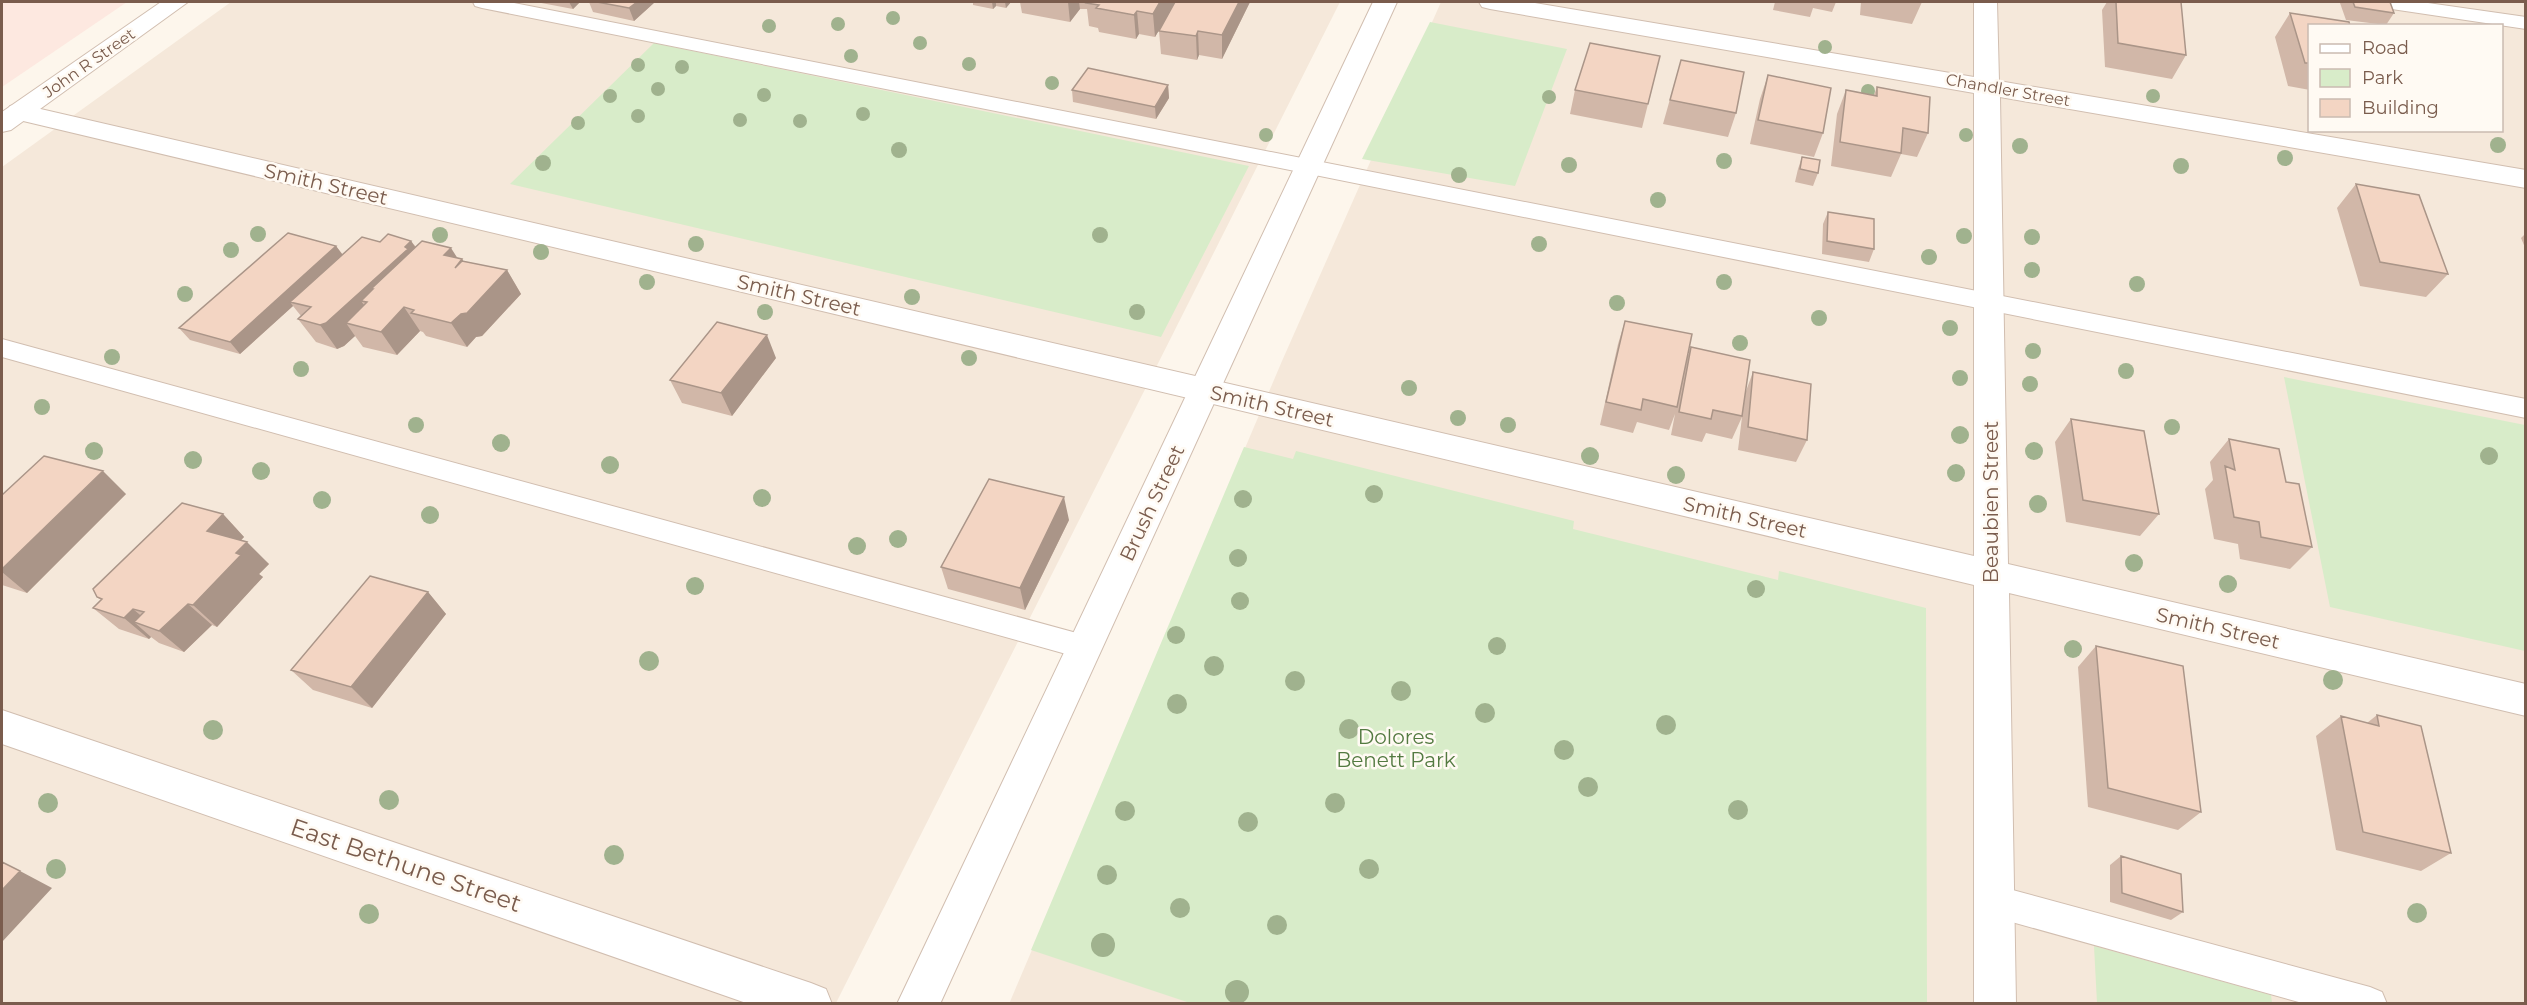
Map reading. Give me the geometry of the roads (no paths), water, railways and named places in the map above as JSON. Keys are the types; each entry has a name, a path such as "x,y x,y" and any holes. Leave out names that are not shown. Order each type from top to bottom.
{"street":[{"name":"John R Street","path":"7,114 176,2"},
{"name":"Brush Street","path":"918,1004 1385,2"},
{"name":"Chandler Street","path":"1490,2 2526,179"},
{"name":"Beaubien Street","path":"1986,2 1995,1004"},
{"name":"Smith Street","path":"7,114 2526,700"},
{"name":"East Bethune Street","path":"2,727 811,1004"}],"lane":[{"path":"482,2 2526,409"},
{"path":"2385,2 2526,23"},
{"path":"2,348 1084,647"},
{"path":"1994,901 2370,1004"}],"park label":[{"name":"Dolores Benett Park","path":"1396,748"}]}
